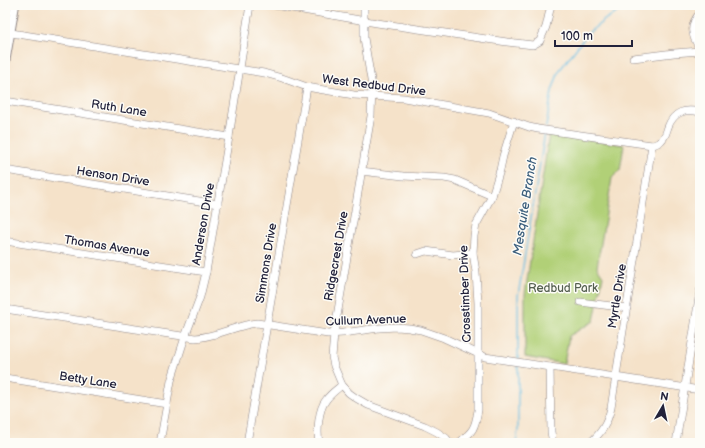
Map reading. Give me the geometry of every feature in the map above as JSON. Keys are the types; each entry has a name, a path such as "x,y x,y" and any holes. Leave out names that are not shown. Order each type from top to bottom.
{"main road":[{"path":"5,63 8,32 15,5"}],"street":[{"name":"Anderson Drive","path":"160,443 171,381 200,297 206,272 250,5"},
{"path":"274,5 363,21 533,45 540,41 546,27 551,5"},
{"name":"Ridgecrest Drive","path":"364,5 364,38 372,86 371,116 334,334 332,357 342,385 356,398 425,426 446,438 450,443"},
{"path":"633,58 700,49 695,40 692,28 700,13"},
{"name":"West Redbud Drive","path":"8,32 264,73 307,87 354,95 404,98 489,112 538,129 652,145"},
{"name":"Simmons Drive","path":"247,443 307,87"},
{"name":"Ruth Lane","path":"5,101 229,137"},
{"path":"652,145 658,143 664,138 667,134 671,121 678,113 691,110 700,112"},
{"name":"Crosstimber Drive","path":"459,443 471,433 477,420 478,410 478,303 473,253 474,236 476,225 492,196 514,121"},
{"name":"Myrtle Drive","path":"590,443 602,431 611,408 652,145"},
{"name":"Henson Drive","path":"5,170 218,204"},
{"path":"361,171 403,176 444,178 462,182 492,196"},
{"name":"Thomas Avenue","path":"5,241 206,272"},
{"path":"417,254 426,251 453,256 473,253"},
{"path":"676,443 700,292"},
{"path":"580,302 626,308"},
{"name":"Cullum Avenue","path":"5,309 185,337 202,338 248,324 257,323 328,334 379,328 409,328 421,330 444,338 490,358 700,390"},
{"path":"550,367 551,432 553,443"},
{"name":"Betty Lane","path":"5,378 167,404"},
{"path":"319,443 318,432 320,412 325,401 342,385"}],"green space":[{"name":"Redbud Park","path":"549,134 624,145 620,170 612,178 597,267 603,276 594,321 569,336 564,364 525,357 525,294"}],"waterway":[{"name":"Mesquite Branch","path":"546,127 552,91 559,71 588,33 607,18 630,5"},
{"name":"Mesquite Branch","path":"518,361 518,296 545,133"},
{"name":"Mesquite Branch","path":"516,443 518,429 518,364"}]}
